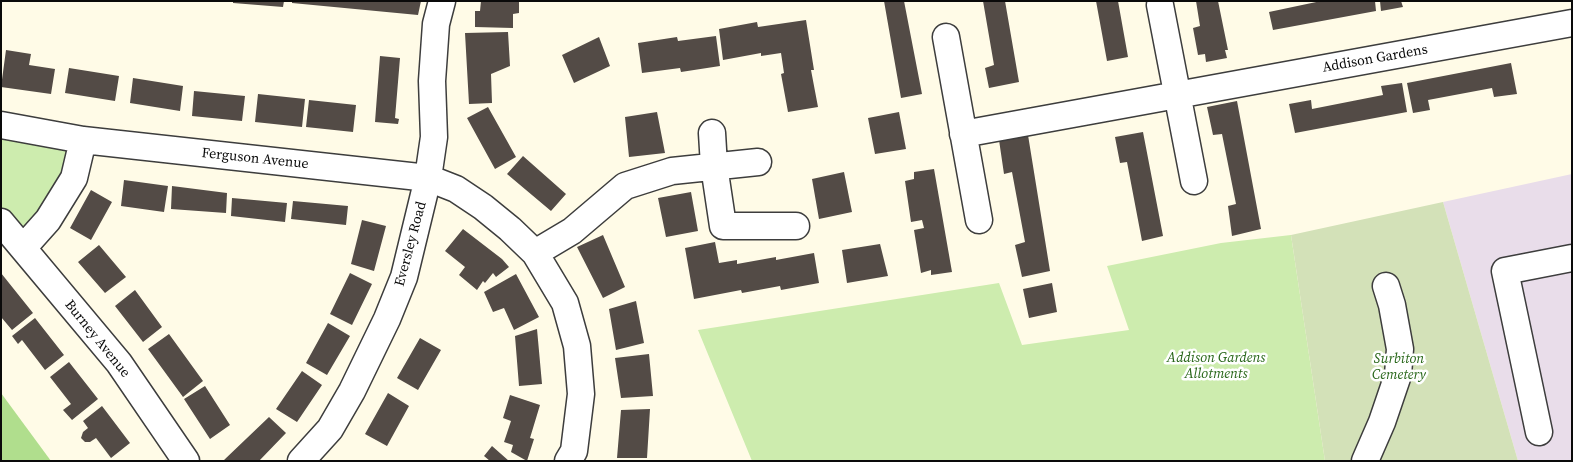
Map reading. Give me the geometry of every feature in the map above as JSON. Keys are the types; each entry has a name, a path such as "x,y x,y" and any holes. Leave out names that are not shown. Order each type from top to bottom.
{"street":[{"name":"Eversley Road","path":"301,461 330,429 352,391 387,320 404,276 428,178 434,137 432,81 436,24 442,1"},
{"path":"1160,5 1194,181"},
{"name":"Addison Gardens","path":"963,134 1572,22"},
{"path":"946,37 979,220"},
{"name":"Ferguson Avenue","path":"1,125 83,140 428,178 456,189 483,207 535,253 565,303 577,346 581,394 574,451 568,461"},
{"path":"712,133 714,166 723,226 796,226"},
{"path":"23,248 48,220 74,178 83,140"},
{"path":"535,253 572,232 625,186 672,170 758,162"},
{"name":"Burney Avenue","path":"1,222 118,363 186,461"},
{"path":"1539,432 1505,271 1572,258"},
{"path":"1365,461 1382,422 1398,375 1400,349 1392,305 1386,286"}],"shaded area":[{"path":"1572,174 1572,461 1518,461 1443,202"}],"green space":[{"path":"1,131 69,146 58,186 28,227 18,226 1,207"},
{"name":"Surbiton Cemetery","path":"1443,202 1518,461 1325,461 1291,235"},
{"name":"Addison Gardens Allotments","path":"1291,235 1325,461 752,461 698,330 999,283 1022,345 1129,330 1107,266 1221,243"},
{"path":"1,393 51,461 1,461"}],"building":[{"path":"233,1 284,1 283,7 233,3"},
{"path":"292,1 421,1 418,15 292,3"},
{"path":"481,1 519,1 519,13 513,14 513,28 475,27 475,11 480,11"},
{"path":"884,1 904,1 922,94 901,98"},
{"path":"983,1 1005,1 1019,82 989,88 985,68 994,65"},
{"path":"1096,1 1118,1 1128,57 1107,61"},
{"path":"1196,1 1218,1 1228,50 1225,50 1227,58 1206,62 1205,54 1198,55 1193,28 1200,26"},
{"path":"1321,1 1375,1 1376,11 1273,30 1269,12"},
{"path":"1380,1 1401,1 1403,7 1381,11"},
{"path":"806,20 814,70 811,70 818,107 788,112 781,74 784,73 781,53 761,56 761,53 723,60 719,29 757,22 758,27"},
{"path":"508,32 510,66 491,74 492,103 469,104 465,33"},
{"path":"716,36 720,66 681,72 680,68 642,73 638,43 677,37 678,41"},
{"path":"599,37 610,66 574,83 562,55"},
{"path":"6,50 31,54 29,65 55,69 51,94 1,87"},
{"path":"380,56 400,58 395,118 399,119 398,124 375,122"},
{"path":"1511,63 1517,94 1494,97 1492,88 1428,100 1430,110 1413,113 1407,83"},
{"path":"69,68 119,76 115,101 65,93"},
{"path":"133,78 183,86 180,111 130,103"},
{"path":"1402,83 1407,112 1295,133 1289,104 1311,100 1312,109 1383,95 1381,86"},
{"path":"194,91 245,96 242,121 192,116"},
{"path":"258,94 305,99 302,127 255,122"},
{"path":"309,100 356,105 353,132 306,127"},
{"path":"1237,101 1261,229 1232,236 1228,206 1236,204 1222,134 1213,135 1207,107"},
{"path":"488,107 516,157 495,169 467,118"},
{"path":"657,112 665,153 629,157 625,117"},
{"path":"899,112 906,149 875,154 868,118"},
{"path":"1143,132 1163,236 1142,241 1127,162 1120,163 1115,137"},
{"path":"1028,135 1050,271 1022,277 1015,245 1025,242 1012,172 1004,174 999,140"},
{"path":"523,156 566,194 551,211 507,174"},
{"path":"934,169 952,272 931,275 931,270 921,273 914,230 924,228 922,220 911,222 905,181 914,179 914,172"},
{"path":"844,172 852,212 819,219 812,179"},
{"path":"124,180 168,186 164,212 121,206"},
{"path":"172,186 227,193 226,213 171,209"},
{"path":"91,190 112,202 91,240 70,228"},
{"path":"691,192 698,231 666,237 658,198"},
{"path":"232,198 287,203 285,222 231,216"},
{"path":"293,201 348,206 346,225 291,219"},
{"path":"362,220 386,226 374,271 351,264"},
{"path":"463,229 502,259 509,267 496,277 493,273 485,283 483,281 477,290 459,275 465,267 445,251"},
{"path":"603,235 625,287 603,298 577,247"},
{"path":"715,242 719,263 737,260 737,264 776,257 776,260 814,253 819,283 781,290 780,286 742,293 741,290 694,299 685,248"},
{"path":"880,244 888,276 847,283 842,250"},
{"path":"99,245 126,277 105,293 78,262"},
{"path":"1,273 33,313 12,330 1,317"},
{"path":"350,273 372,284 352,325 330,314"},
{"path":"516,274 539,317 514,330 504,308 493,312 484,292"},
{"path":"1052,283 1057,312 1029,318 1023,289"},
{"path":"135,290 162,327 143,342 115,306"},
{"path":"636,301 644,343 616,350 609,309"},
{"path":"35,318 64,355 45,370 22,340 18,344 12,336"},
{"path":"328,323 350,336 327,375 306,363"},
{"path":"537,329 542,384 519,386 515,336"},
{"path":"169,334 203,381 183,397 148,349"},
{"path":"420,338 441,350 418,390 397,378"},
{"path":"649,354 653,396 621,398 615,358"},
{"path":"69,362 98,399 72,420 63,410 71,404 50,377"},
{"path":"302,371 322,385 297,422 276,409"},
{"path":"205,386 230,425 210,439 184,399"},
{"path":"388,393 409,406 387,446 365,434"},
{"path":"510,395 540,405 530,438 534,439 527,461 511,452 513,445 504,442 511,421 503,418"},
{"path":"102,406 130,443 111,458 96,438 90,442 85,442 81,438 83,432 88,428 83,421"},
{"path":"650,409 647,458 617,458 621,410"},
{"path":"269,417 286,433 259,461 224,460"},
{"path":"492,446 509,461 490,461 484,456"}]}
